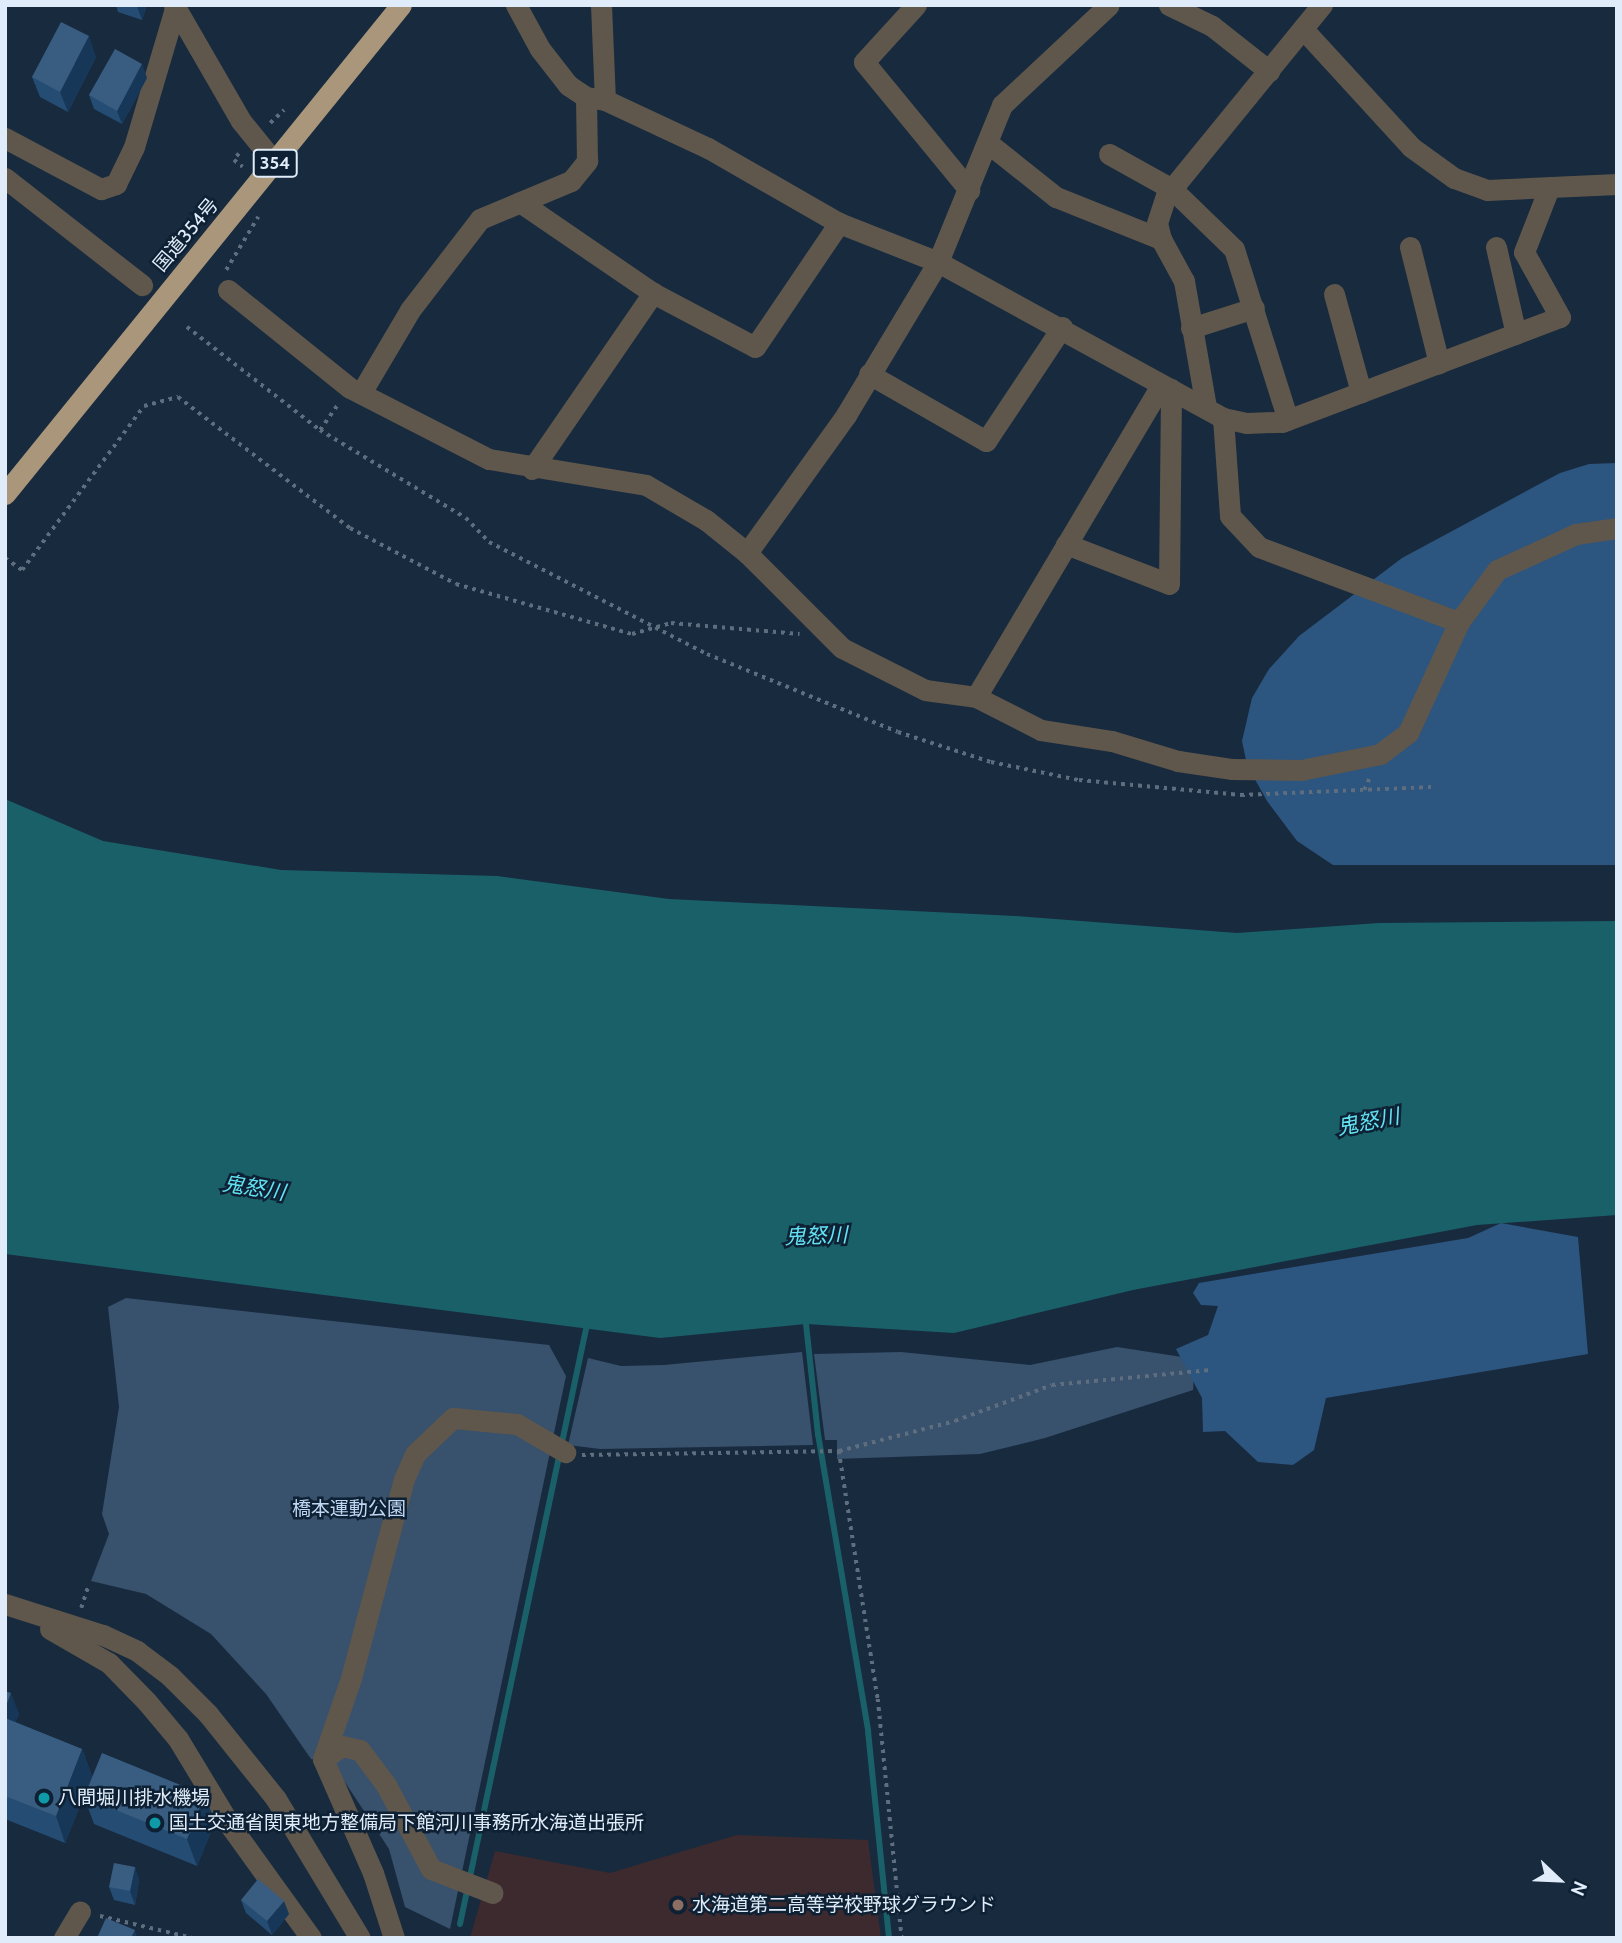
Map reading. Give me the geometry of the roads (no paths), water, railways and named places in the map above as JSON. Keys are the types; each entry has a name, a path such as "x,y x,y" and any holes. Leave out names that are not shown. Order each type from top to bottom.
{"highway":[{"name":"国道354号","path":"5,494 401,5"}],"street":[{"path":"516,5 540,49 568,85 708,148 839,223 938,262 1062,327 1166,387 1215,412 1246,424 1287,420 1560,317 1524,252 1549,188"},
{"path":"355,390 410,310 480,219 571,181 587,161 595,99 601,5"},
{"path":"916,5 864,62 969,190"},
{"path":"747,553 846,415 938,262 1002,105 1109,5"},
{"path":"1169,5 1212,26 1269,71"},
{"path":"1322,5 1172,189 1157,223 1161,239 1184,281 1191,328 1215,412 1230,516 1259,547 1459,622"},
{"path":"175,6 240,121 275,163"},
{"path":"5,138 101,189 116,184 134,146 175,6"},
{"path":"1303,29 1411,147 1454,178 1487,190 1617,184"},
{"path":"988,143 1056,197 1161,239"},
{"path":"1109,154 1172,189 1234,249 1287,420"},
{"path":"5,178 142,285"},
{"path":"520,202 653,293 755,347 839,223"},
{"path":"1410,247 1439,363"},
{"path":"1496,247 1516,334"},
{"path":"228,290 355,390 489,459 532,469 602,475 646,485 706,520 747,553 826,637 925,690 976,697 1041,730 1112,741 1178,761 1232,769 1301,770 1380,754 1408,733 1459,622 1497,570 1576,534 1617,528"},
{"path":"532,469 653,293"},
{"path":"1334,294 1361,392"},
{"path":"1191,328 1254,307"},
{"path":"869,374 986,441 1062,327"},
{"path":"976,697 1066,544 1166,387"},
{"path":"1066,544 1169,584 1166,387"},
{"path":"394,1938 373,1873 323,1759 351,1678 415,1454 453,1418 517,1424 560,1450"},
{"path":"8,1605 109,1663 147,1702 178,1739 232,1828 312,1938"},
{"path":"8,1605 103,1635 137,1651 170,1675 208,1714 276,1799 360,1938"},
{"path":"323,1759 342,1746 360,1750 386,1785 431,1869 477,1889"},
{"path":"64,1938 80,1911"}],"water":[{"name":"鬼怒川","path":"5,799 103,841 281,870 497,876 669,899 1015,916 1237,933 1379,923 1617,921 1617,1215 1477,1225 1133,1290 954,1333 806,1324 660,1338 5,1254"}],"waterway":[{"path":"806,1324 818,1434 868,1731 889,1938"},
{"path":"460,1924 586,1329"}],"place":[{"name":"八間堀川排水機場","path":"44,1798"},
{"name":"国土交通省関東地方整備局下館河川事務所水海道出張所","path":"155,1823"},
{"name":"水海道第二高等学校野球グラウンド","path":"678,1905"}],"park label":[{"name":"橋本運動公園","path":"349,1509"}]}
